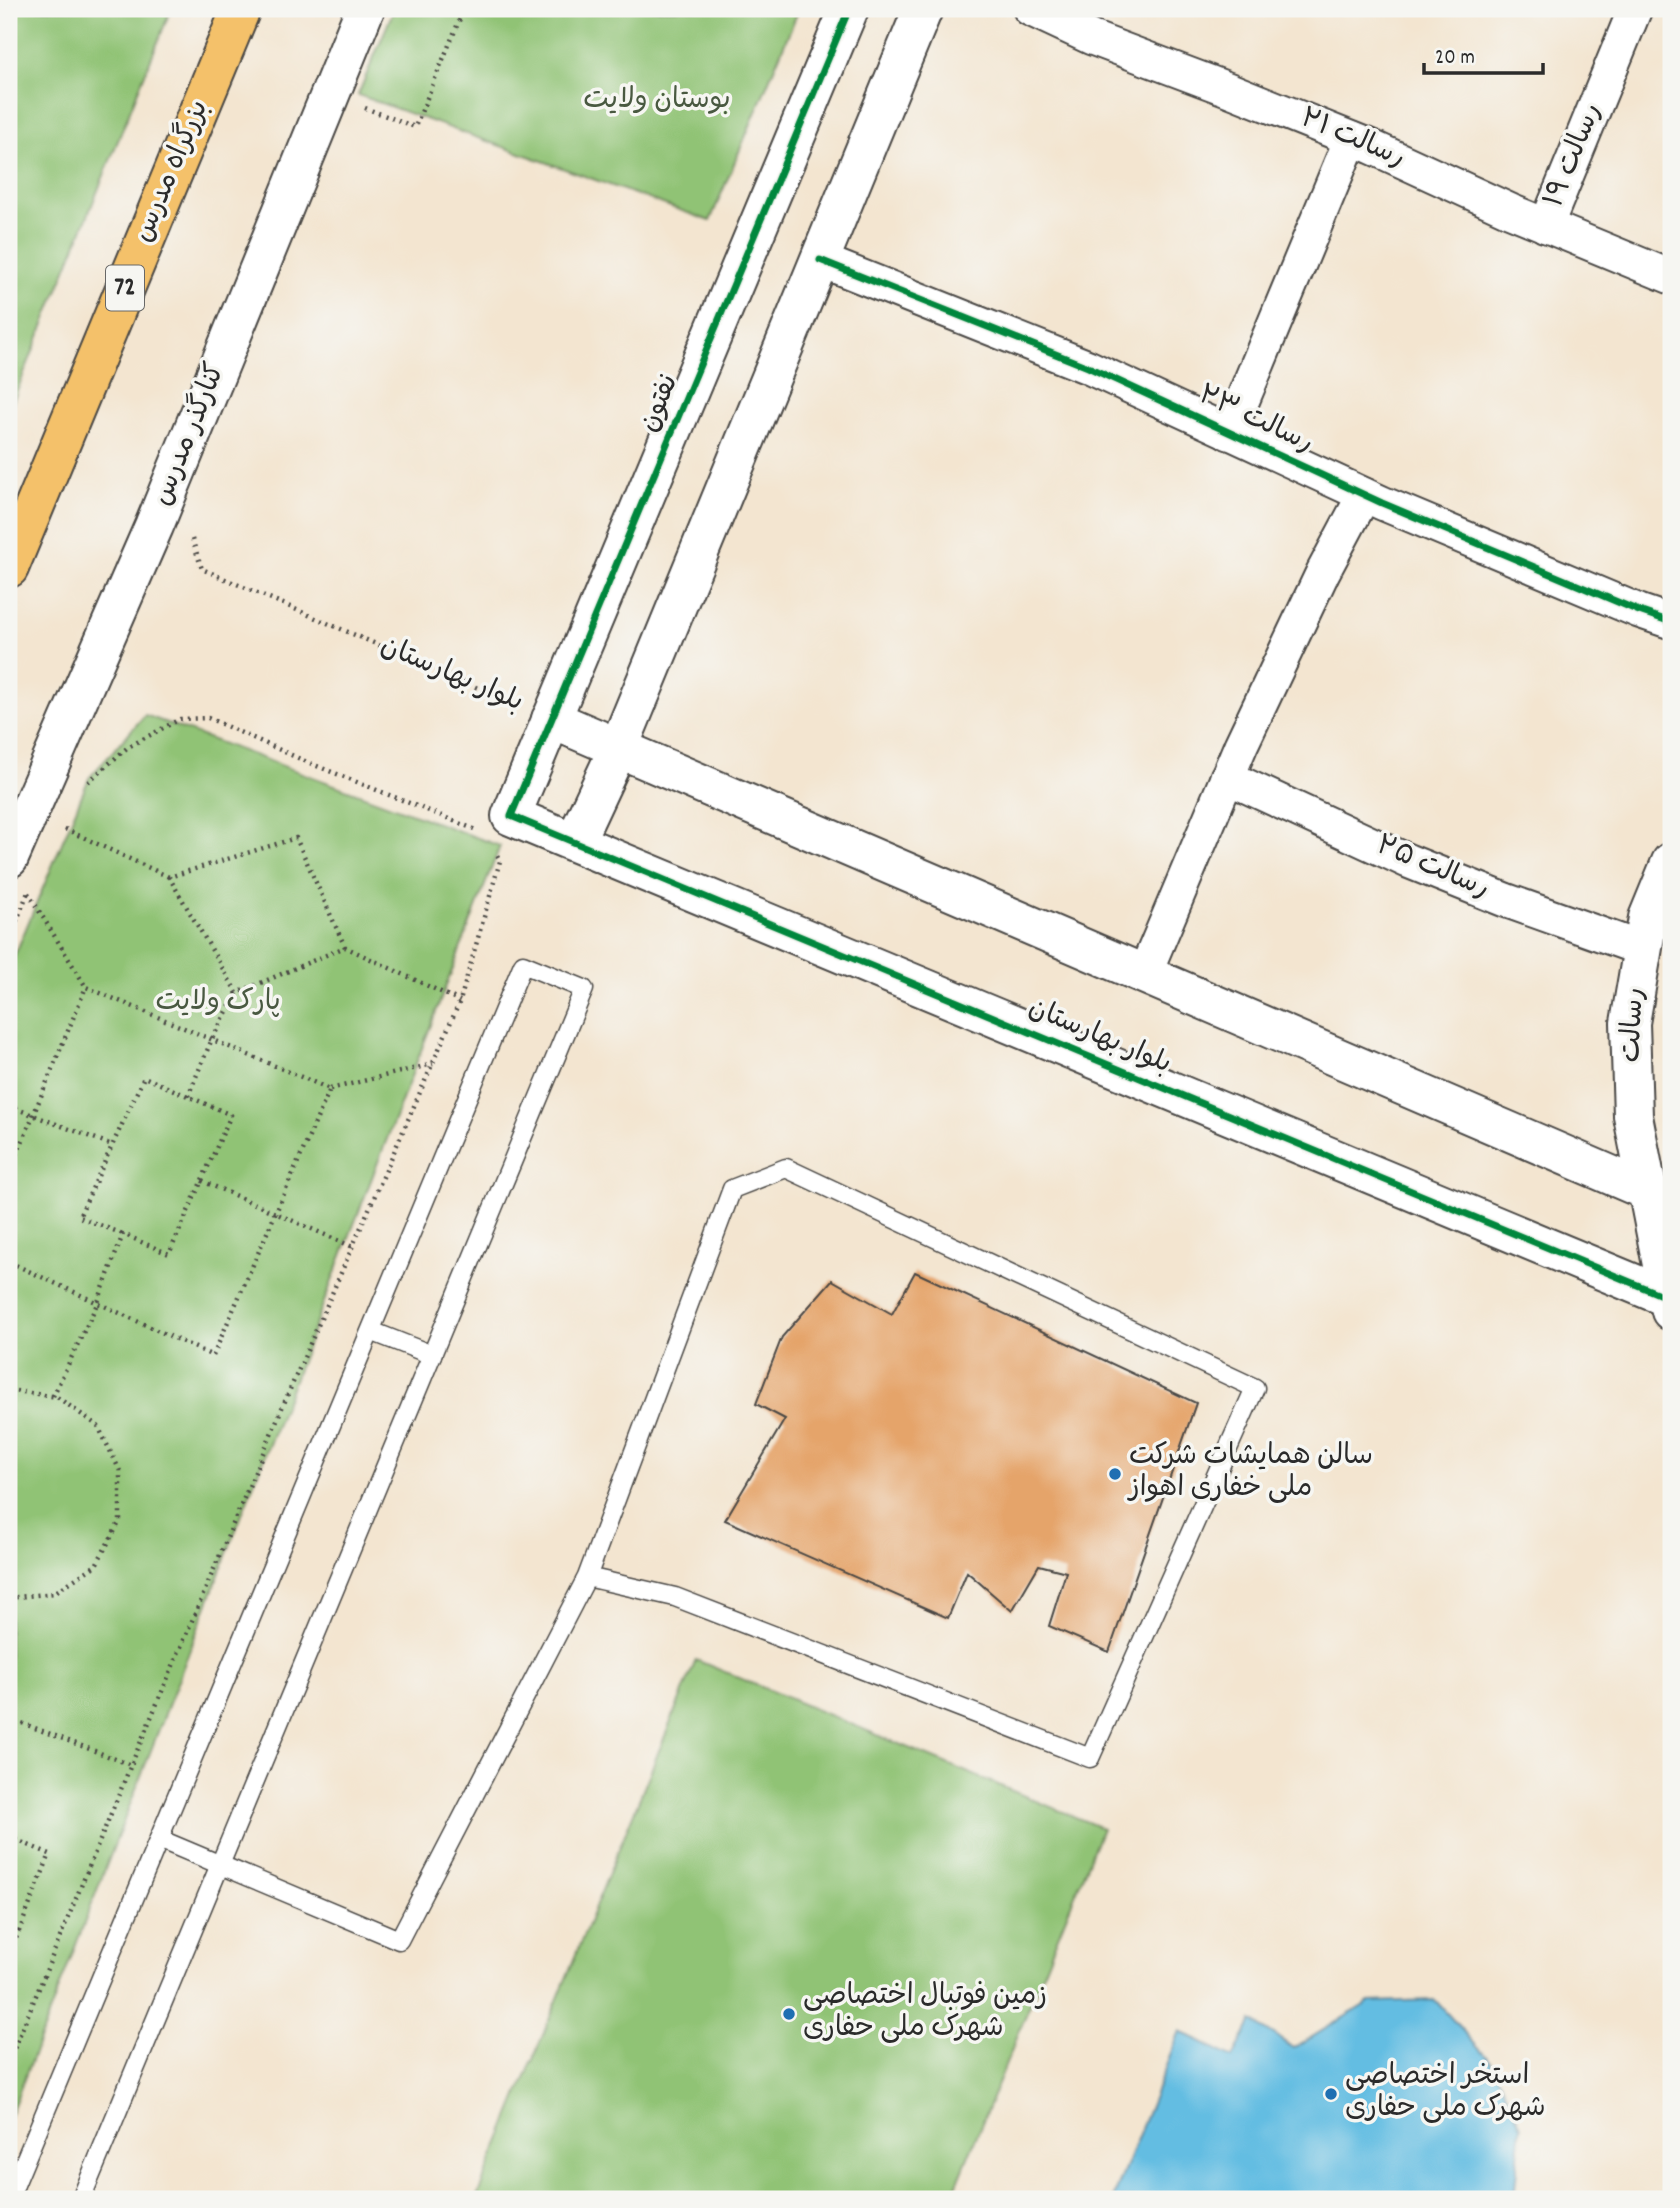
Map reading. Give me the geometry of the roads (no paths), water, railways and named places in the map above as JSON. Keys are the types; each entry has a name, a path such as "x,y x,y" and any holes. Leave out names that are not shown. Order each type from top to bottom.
{"highway":[{"name":"بزرگراه مدرس","path":"9,568 241,9"}],"street":[{"name":"کنارگذر مدرس","path":"21,870 172,482 365,9"},
{"name":"نفتون","path":"511,816 849,9"},
{"path":"575,841 618,749 923,9"},
{"name":"رسالت ۲۱","path":"1030,9 1092,38 1351,139 1546,226 1671,277"},
{"name":"رسالت ۱۹","path":"1546,226 1635,9"},
{"path":"1229,433 1351,139"},
{"name":"رسالت ۲۳","path":"820,260 1063,356 1364,495 1671,622"},
{"path":"1144,975 1227,777 1311,597 1364,495"},
{"name":"بلوار بهارستان","path":"551,719 1660,1196"},
{"name":"رسالت ۲۵","path":"1227,777 1408,861 1505,900 1642,949"},
{"name":"بلوار بهارستان","path":"511,816 1670,1303"},
{"name":"رسالت","path":"1670,1303 1660,1196 1633,1116 1630,1023 1648,918 1671,862"}],"lane":[{"path":"9,2199 523,964 584,989 80,2199"},
{"path":"159,1839 399,1940 587,1577 732,1189 786,1168 1255,1388 1090,1758 675,1597 587,1577"},
{"path":"371,1331 432,1355"}],"water":[{"name":"استخر اختصاصی شهرک ملی حفاری","path":"1435,2000 1491,2062 1521,2126 1514,2199 1113,2199 1180,2031 1233,2058 1252,2021 1294,2048 1369,2002"}],"place":[{"name":"سالن همایشات شرکت ملی خفاری اهواز","path":"1115,1474"},
{"name":"زمین فوتبال اختصاصی شهرک ملی حفاری","path":"789,2014"},
{"name":"استخر اختصاصی شهرک ملی حفاری","path":"1331,2094"}],"park label":[{"name":"بوستان ولایت","path":"657,102"},
{"name":"پارک ولایت","path":"218,1004"}]}
